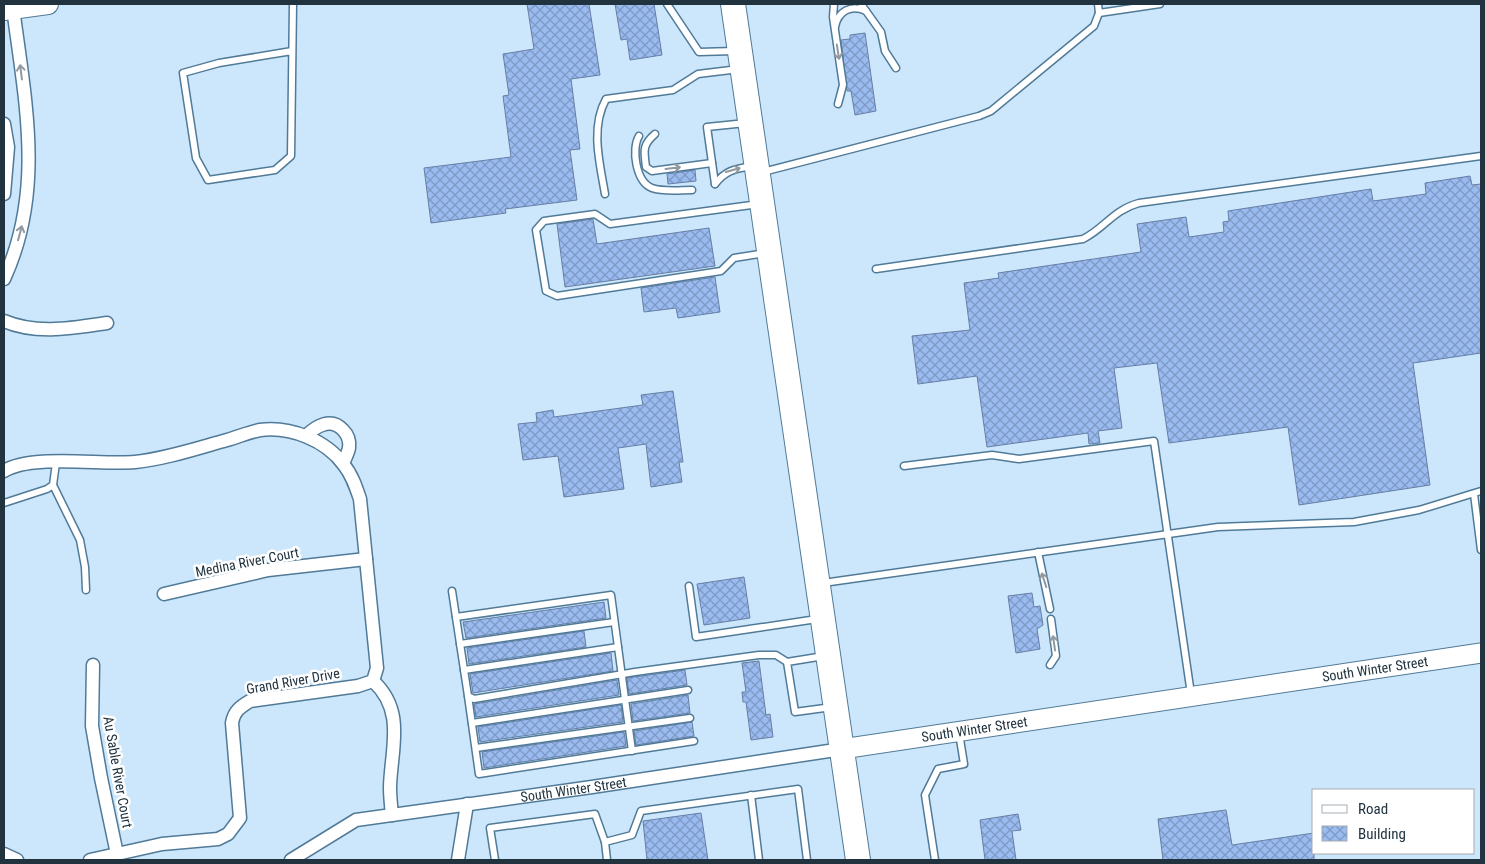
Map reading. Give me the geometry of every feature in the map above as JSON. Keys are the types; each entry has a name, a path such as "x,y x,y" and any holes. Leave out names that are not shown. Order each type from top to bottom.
{"highway":[{"path":"733,4 858,860"}],"main road":[{"path":"9,9 48,4"}],"street":[{"path":"4,279 12,261 28,196 29,148 9,9"},
{"path":"4,124 6,147 4,194"},
{"path":"6,147 29,148"},
{"path":"4,321 55,330 107,322"},
{"path":"306,436 315,427 324,424 332,423 342,428 348,436 349,448 343,463"},
{"path":"4,470 32,463 136,462 206,446 260,430 289,431 306,436 328,450 343,463 353,478 360,499 377,668 374,681 388,698 395,722 396,739 390,788 392,815"},
{"name":"Medina River Court","path":"164,594 268,570 366,559"},
{"name":"South Winter Street","path":"291,860 356,820 1481,653"},
{"name":"Au Sable River Court","path":"93,665 92,726 117,854"},
{"name":"Grand River Drive","path":"90,860 162,844 218,839 228,834 235,828 240,818 232,723 234,714 240,707 250,701 358,686 374,681"},
{"path":"458,860 467,804"},
{"path":"4,854 17,860"}],"lane":[{"path":"292,51 219,63 183,73 196,158 208,180 275,170 292,156 293,4"},
{"path":"667,4 699,52 741,60"},
{"path":"834,4 832,11 843,86 838,104"},
{"path":"861,4 882,32 885,51 896,68"},
{"path":"751,122 707,128 715,184 722,174 731,169 758,169 948,125 991,111 1094,26 1099,12 1098,4"},
{"path":"1099,12 1160,4"},
{"path":"835,31 837,19 845,10 854,7 867,12"},
{"path":"605,194 598,146 598,124 599,111 606,99 673,90 698,74 741,60"},
{"path":"655,134 646,141 643,148 646,167 652,171 712,163"},
{"path":"639,136 634,144 634,153 641,179 652,188 692,190"},
{"path":"876,269 1083,239 1093,234 1119,210 1138,203 1481,156"},
{"path":"762,203 610,224 595,214 544,221 536,230 546,291 557,296 721,271 734,258 770,252"},
{"path":"904,466 992,455 1019,459 1154,441 1191,695"},
{"path":"56,462 53,485 80,540 85,567 86,590"},
{"path":"4,503 47,489 53,485"},
{"path":"819,584 1167,534 1238,526 1354,522 1419,510 1481,491"},
{"path":"1474,494 1481,550"},
{"path":"1038,552 1050,609"},
{"path":"689,586 696,637 823,618"},
{"path":"452,591 479,774 694,741"},
{"path":"456,617 610,595 632,751"},
{"path":"1050,665 1056,656 1051,619"},
{"path":"460,644 614,622"},
{"path":"464,670 618,647"},
{"path":"468,696 474,699 482,698 622,674 759,655 776,655 787,662 829,656"},
{"path":"787,662 795,712 836,707"},
{"path":"472,723 688,690"},
{"path":"476,748 690,718"},
{"path":"935,860 925,794 938,769 964,764 959,730"},
{"path":"605,842 632,835 641,811 798,789 807,860"},
{"path":"751,795 759,860"},
{"path":"495,860 490,828 595,814 605,842 607,860"}],"building":[{"path":"527,4 589,4 600,75 571,79 580,149 570,150 577,200 505,209 506,213 431,223 424,168 511,157 503,96 509,95 503,54 534,49"},
{"path":"615,4 654,4 662,55 630,60 627,39 621,40"},
{"path":"865,33 876,111 855,115 851,91 847,91 841,40 850,39 850,35"},
{"path":"695,170 696,181 668,184 667,174"},
{"path":"1470,176 1472,185 1481,184 1481,353 1413,363 1430,485 1299,505 1288,427 1169,443 1157,363 1114,368 1122,428 1098,431 1100,443 1089,444 1088,433 987,447 977,376 918,384 912,336 970,330 964,283 999,278 998,273 1141,252 1137,224 1186,217 1189,237 1224,232 1223,222 1229,221 1228,211 1371,189 1373,201 1426,194 1425,183"},
{"path":"593,219 597,244 709,228 715,266 565,287 557,224"},
{"path":"715,277 720,312 678,318 676,308 644,312 641,288"},
{"path":"673,391 683,462 679,462 682,482 651,487 646,444 618,448 624,489 564,497 558,456 523,460 518,424 537,422 536,413 553,410 554,417 643,405 641,395"},
{"path":"744,577 750,618 704,625 697,584"},
{"path":"1032,593 1034,607 1040,606 1043,625 1037,629 1040,649 1016,653 1008,596"},
{"path":"604,602 606,618 466,638 463,622"},
{"path":"584,631 586,647 469,664 467,648"},
{"path":"611,653 613,671 473,693 470,674"},
{"path":"759,661 766,715 770,714 773,737 751,740 746,702 743,702 742,692 746,692 742,663"},
{"path":"685,670 687,685 629,694 627,678"},
{"path":"617,680 619,695 476,717 474,704"},
{"path":"688,695 690,713 633,721 631,704"},
{"path":"621,705 623,722 480,742 478,727"},
{"path":"692,722 694,736 636,745 634,731"},
{"path":"624,732 626,746 484,768 482,752"},
{"path":"1226,810 1232,845 1312,833 1312,854 1314,854 1314,860 1163,860 1158,819"},
{"path":"701,813 708,860 647,860 643,821"},
{"path":"1018,814 1021,830 1012,831 1016,860 985,860 980,820"}]}
